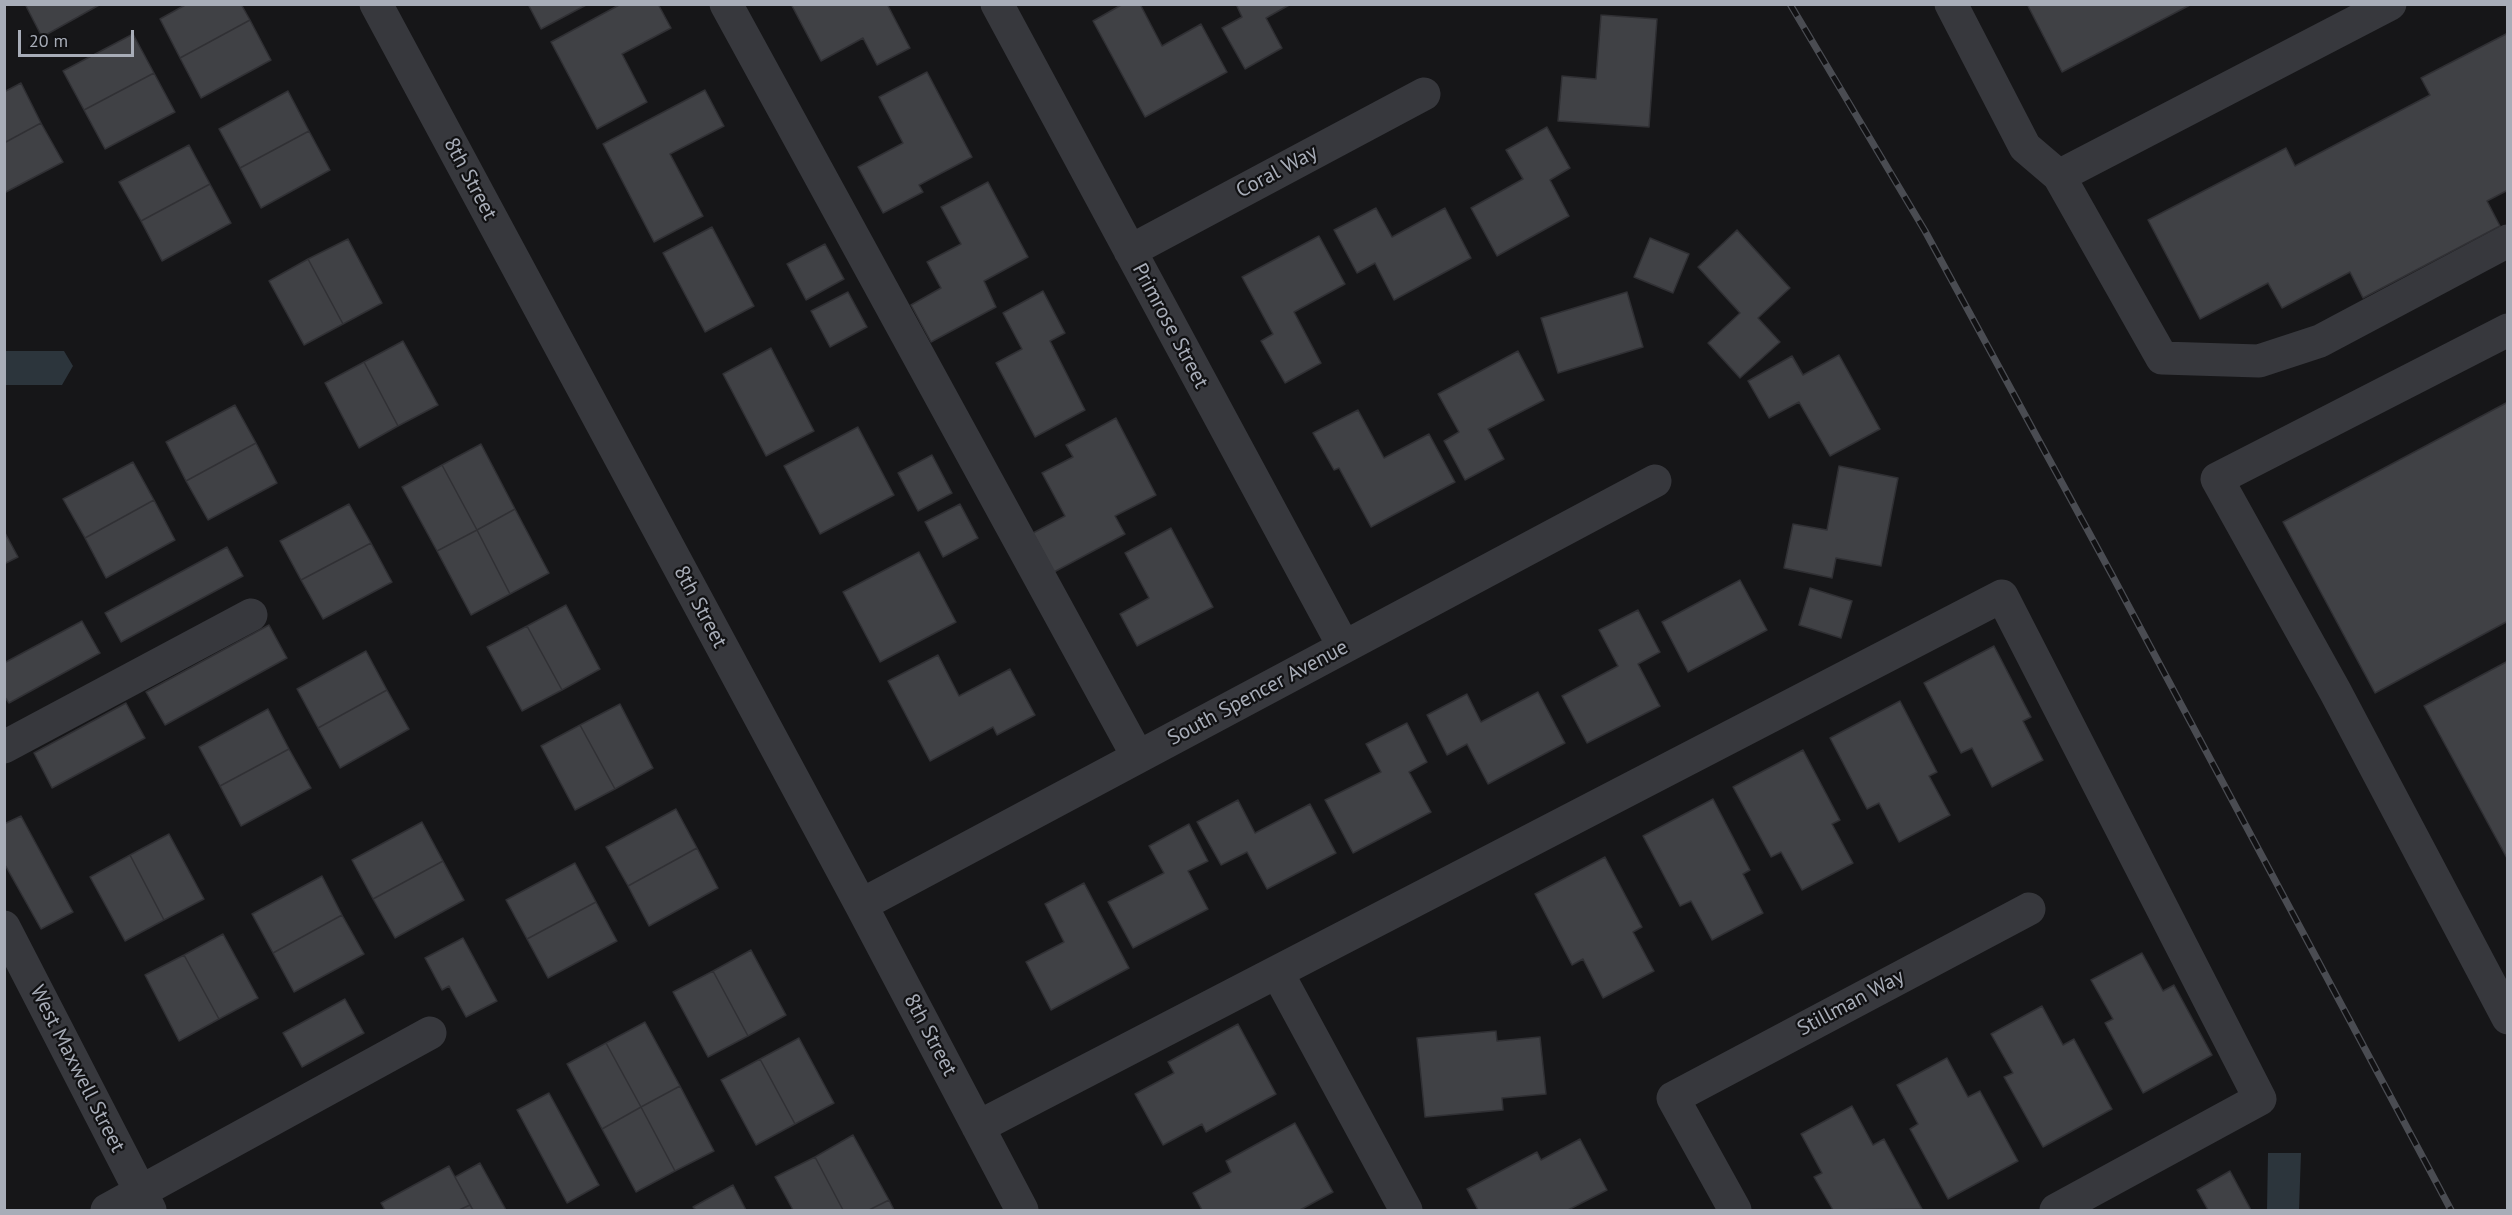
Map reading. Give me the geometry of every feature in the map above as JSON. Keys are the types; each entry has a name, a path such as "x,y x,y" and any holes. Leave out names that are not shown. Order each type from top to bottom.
{"street":[{"name":"8th Street","path":"376,4 861,905 1022,1210"},
{"path":"726,4 1138,757"},
{"name":"Primrose Street","path":"997,4 1344,647"},
{"path":"1951,4 2025,147 2059,176 2162,358 2259,361 2320,341 2508,241"},
{"path":"2059,176 2390,4"},
{"name":"Coral Way","path":"1130,251 1424,94"},
{"path":"2508,330 2217,479 2335,691 2508,1018"},
{"name":"South Spencer Avenue","path":"861,905 1656,481"},
{"path":"978,1127 2002,596 2260,1099 2056,1210"},
{"path":"4,747 251,615"},
{"name":"Stillman Way","path":"1735,1210 1673,1098 2030,909"},
{"name":"West Maxwell Street","path":"4,927 145,1201"},
{"path":"1277,972 1406,1210"},
{"path":"107,1210 145,1201 430,1033"}],"shaded area":[{"path":"4,351 64,351 73,366 62,385 5,385"},
{"path":"2268,1153 2301,1153 2299,1210 2267,1210"}],"building":[{"path":"25,4 101,4 42,37"},
{"path":"187,4 241,4 250,20 180,58 160,19"},
{"path":"528,4 588,4 541,29"},
{"path":"621,4 658,4 671,28 622,54 647,102 597,129 551,42"},
{"path":"791,4 887,4 910,48 877,65 863,38 821,61"},
{"path":"1123,4 1140,4 1162,46 1201,24 1227,72 1145,117 1093,21"},
{"path":"1236,4 1291,4 1266,18 1282,48 1245,69 1222,28 1242,17"},
{"path":"2027,4 2192,4 2062,72"},
{"path":"1601,15 1657,19 1649,127 1558,121 1562,76 1596,79"},
{"path":"250,20 271,60 201,98 180,58"},
{"path":"2508,33 2508,190 2487,201 2500,226 2363,298 2350,272 2282,308 2268,283 2200,319 2148,220 2286,148 2295,166 2430,95 2421,78"},
{"path":"133,34 154,73 84,110 63,71"},
{"path":"927,72 972,157 919,185 923,192 883,213 858,167 903,143 879,97"},
{"path":"154,73 175,112 105,149 84,110"},
{"path":"21,83 41,123 4,143 4,92"},
{"path":"705,90 724,126 670,154 703,216 654,242 603,144"},
{"path":"288,91 309,131 240,168 219,129"},
{"path":"41,123 63,162 4,193 4,143"},
{"path":"1547,127 1570,168 1550,180 1569,216 1497,256 1471,208 1523,179 1506,150"},
{"path":"309,131 330,170 261,208 240,168"},
{"path":"189,145 210,184 141,221 119,182"},
{"path":"988,182 1028,257 984,281 996,307 931,342 911,305 941,288 927,262 961,244 941,207"},
{"path":"210,184 231,223 162,261 141,221"},
{"path":"1376,208 1392,237 1445,208 1471,258 1394,300 1375,263 1357,273 1334,230"},
{"path":"712,227 754,306 705,332 663,253"},
{"path":"1737,230 1790,288 1758,318 1780,342 1740,378 1708,343 1740,313 1698,267"},
{"path":"1319,236 1345,284 1294,312 1321,363 1285,383 1261,341 1273,334 1242,277"},
{"path":"1650,238 1689,254 1673,293 1634,277"},
{"path":"348,239 382,303 343,324 308,259"},
{"path":"825,244 844,279 806,300 787,264"},
{"path":"308,259 343,324 304,345 269,281"},
{"path":"1043,291 1065,333 1050,341 1085,410 1035,437 996,363 1022,349 1003,313"},
{"path":"848,292 867,327 830,347 811,311"},
{"path":"1627,292 1643,347 1558,373 1541,318"},
{"path":"403,341 438,405 398,426 364,362"},
{"path":"771,348 814,431 766,456 723,374"},
{"path":"1518,351 1544,400 1488,429 1504,459 1465,480 1444,441 1459,432 1438,394"},
{"path":"1839,355 1880,429 1830,456 1799,402 1769,418 1748,381 1792,356 1803,375"},
{"path":"364,362 398,426 359,448 325,383"},
{"path":"2508,402 2508,621 2375,693 2283,522"},
{"path":"235,405 256,443 186,481 166,442"},
{"path":"1358,410 1384,458 1429,434 1455,482 1371,527 1339,468 1334,470 1313,433"},
{"path":"1116,418 1156,495 1115,516 1125,534 1054,572 1033,533 1065,516 1042,473 1073,457 1066,445"},
{"path":"858,427 894,495 820,534 784,466"},
{"path":"256,443 277,483 208,520 186,481"},
{"path":"481,444 515,509 477,530 442,465"},
{"path":"932,455 952,493 918,511 898,473"},
{"path":"133,462 154,500 85,538 63,499"},
{"path":"442,465 477,530 437,551 402,487"},
{"path":"1839,466 1898,478 1881,566 1836,558 1832,578 1784,568 1793,524 1827,530"},
{"path":"154,500 175,540 106,578 85,538"},
{"path":"349,504 371,543 301,580 280,541"},
{"path":"960,504 978,538 943,557 925,522"},
{"path":"515,509 549,573 510,594 477,530"},
{"path":"1171,528 1213,607 1137,646 1120,614 1149,598 1125,553"},
{"path":"477,530 510,594 471,615 437,551"},
{"path":"4,531 18,557 4,564"},
{"path":"371,543 392,582 323,619 301,580"},
{"path":"227,547 243,576 121,642 105,613"},
{"path":"919,552 956,622 880,662 843,592"},
{"path":"1740,580 1767,630 1688,672 1662,622"},
{"path":"1810,588 1852,601 1841,638 1799,625"},
{"path":"566,605 600,669 562,690 527,626"},
{"path":"1638,610 1660,652 1638,664 1660,706 1587,743 1562,696 1618,666 1599,630"},
{"path":"82,621 100,653 9,703 4,696 4,663"},
{"path":"269,625 287,658 165,725 146,692"},
{"path":"527,626 562,690 522,711 487,647"},
{"path":"1994,646 2031,717 2023,721 2043,760 1992,787 1972,748 1961,753 1924,683"},
{"path":"366,651 387,690 318,728 297,689"},
{"path":"938,655 959,696 1010,669 1035,715 997,735 993,727 930,761 888,681"},
{"path":"2508,661 2508,860 2424,706"},
{"path":"387,690 409,729 340,768 318,728"},
{"path":"1538,692 1565,743 1488,784 1467,744 1447,755 1427,715 1467,694 1481,722"},
{"path":"1900,701 1937,772 1929,776 1950,815 1899,842 1879,803 1867,809 1830,738"},
{"path":"126,703 145,738 52,788 34,753"},
{"path":"620,704 653,768 615,789 580,725"},
{"path":"268,709 289,749 220,786 199,747"},
{"path":"1407,723 1427,762 1409,772 1431,812 1353,853 1325,800 1381,772 1366,744"},
{"path":"580,725 615,789 575,810 541,746"},
{"path":"289,749 311,788 241,826 220,786"},
{"path":"1803,750 1840,820 1832,824 1853,863 1802,890 1781,852 1771,857 1733,787"},
{"path":"1713,799 1750,870 1743,874 1763,913 1712,940 1691,901 1680,906 1643,836"},
{"path":"1238,800 1255,833 1310,804 1336,853 1267,889 1247,852 1221,865 1197,822"},
{"path":"676,809 697,848 628,886 606,847"},
{"path":"21,816 73,912 41,929 4,863 4,824"},
{"path":"422,822 443,861 373,899 352,860"},
{"path":"1189,824 1208,861 1188,871 1208,909 1133,948 1108,902 1164,873 1149,846"},
{"path":"169,834 204,899 164,920 130,855"},
{"path":"697,848 718,888 649,926 628,886"},
{"path":"130,855 164,920 125,941 90,877"},
{"path":"1605,857 1642,927 1633,932 1654,971 1603,998 1583,959 1572,965 1535,894"},
{"path":"443,861 464,900 395,938 373,899"},
{"path":"575,863 596,902 527,939 506,900"},
{"path":"322,876 342,915 273,953 252,914"},
{"path":"1084,883 1129,968 1051,1010 1026,962 1064,942 1045,904"},
{"path":"596,902 617,941 548,978 527,939"},
{"path":"342,915 364,954 294,992 273,953"},
{"path":"223,934 258,998 219,1019 184,955"},
{"path":"463,938 497,1001 466,1017 449,986 442,990 425,958"},
{"path":"751,950 786,1015 748,1036 713,971"},
{"path":"2142,953 2163,991 2174,985 2212,1055 2143,1093 2105,1023 2113,1019 2091,980"},
{"path":"184,955 219,1019 179,1041 145,975"},
{"path":"713,971 748,1036 708,1057 673,992"},
{"path":"345,999 364,1033 302,1067 283,1033"},
{"path":"2042,1006 2063,1045 2074,1039 2112,1109 2043,1147 2004,1077 2013,1073 1991,1034"},
{"path":"645,1022 680,1086 641,1107 606,1043"},
{"path":"1238,1024 1276,1094 1206,1132 1202,1124 1163,1145 1135,1094 1174,1073 1168,1062"},
{"path":"1496,1031 1497,1041 1540,1037 1546,1094 1502,1098 1503,1110 1425,1117 1417,1038"},
{"path":"799,1038 834,1103 795,1124 760,1059"},
{"path":"606,1043 641,1107 602,1129 567,1064"},
{"path":"1947,1058 1968,1097 1980,1091 2018,1161 1948,1199 1910,1129 1918,1124 1897,1085"},
{"path":"760,1059 795,1124 756,1145 721,1080"},
{"path":"680,1086 714,1151 675,1171 641,1107"},
{"path":"549,1093 599,1185 567,1203 517,1110"},
{"path":"1852,1106 1873,1145 1884,1139 1922,1209 1833,1210 1814,1177 1822,1173 1801,1134"},
{"path":"641,1107 675,1171 636,1192 602,1129"},
{"path":"1295,1123 1333,1192 1300,1210 1202,1210 1193,1193 1231,1172 1226,1161"},
{"path":"853,1135 889,1200 869,1210 843,1210 815,1157"},
{"path":"1580,1139 1607,1190 1568,1210 1478,1210 1467,1189 1537,1152 1541,1160"},
{"path":"815,1157 843,1210 793,1210 775,1177"},
{"path":"480,1163 506,1210 473,1210 455,1177"},
{"path":"449,1166 470,1205 459,1210 385,1210 381,1203"},
{"path":"2230,1171 2251,1210 2208,1210 2197,1190"},
{"path":"733,1185 746,1210 696,1210 693,1207"},
{"path":"889,1200 894,1210 869,1210"},
{"path":"470,1205 473,1210 459,1210"}],"railway":[{"path":"1790,4 1925,231 2112,575 2451,1210"}]}
